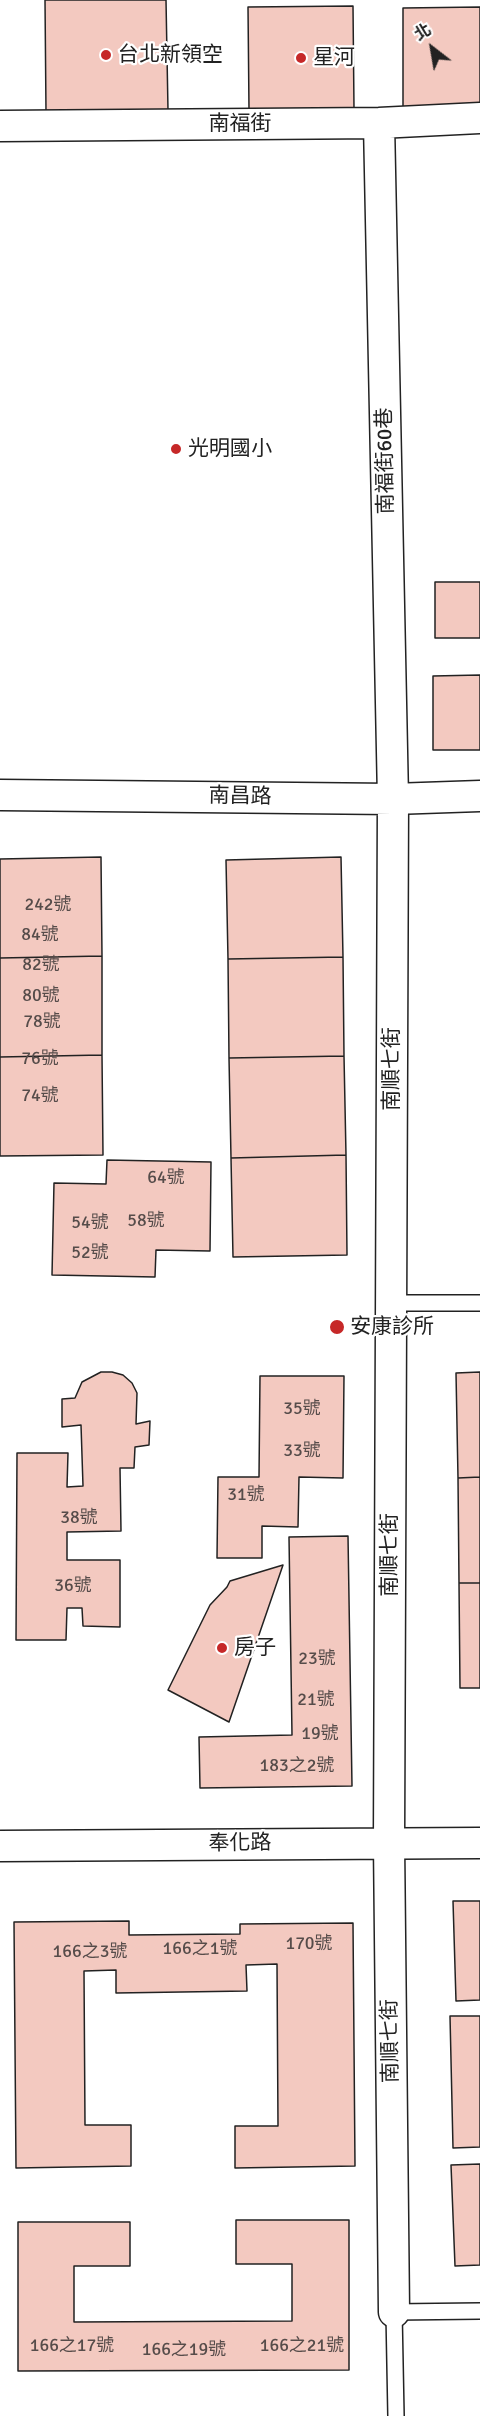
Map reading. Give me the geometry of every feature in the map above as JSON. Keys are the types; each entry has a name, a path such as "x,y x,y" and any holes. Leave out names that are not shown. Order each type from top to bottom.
{"street":[{"name":"南福街","path":"0,126 379,123 480,118"},
{"name":"南福街60巷","path":"379,123 393,799"},
{"name":"南昌路","path":"0,795 393,799 480,796"},
{"name":"南順七街","path":"393,799 389,1842 394,2312"},
{"name":"奉化路","path":"0,1846 480,1843"}],"lane":[{"path":"391,1303 480,1304"},
{"path":"396,2416 394,2312 480,2311"}],"building":[{"name":"台北新領空","path":"45,0 166,0 168,110 46,112"},
{"name":"星河","path":"353,6 354,109 249,110 248,7"},
{"name":"星河","path":"480,7 480,108 403,109 403,8"},
{"path":"435,582 480,582 480,638 435,638"},
{"path":"480,675 480,750 433,750 433,676"},
{"path":"101,857 102,956 0,958 0,859"},
{"path":"341,857 343,957 228,959 226,860"},
{"path":"102,956 102,1055 0,1057 0,958"},
{"path":"343,957 344,1056 229,1058 228,959"},
{"path":"102,1055 103,1155 0,1156 0,1057"},
{"path":"344,1056 346,1155 231,1158 229,1058"},
{"path":"346,1155 347,1255 233,1257 231,1158"},
{"path":"107,1160 211,1162 210,1251 156,1250 155,1277 52,1275 54,1183 106,1184"},
{"path":"101,1372 123,1375 132,1383 137,1393 136,1424 150,1421 149,1445 135,1447 134,1468 120,1468 121,1531 67,1532 67,1560 120,1560 120,1627 83,1626 82,1608 67,1608 66,1640 16,1640 17,1453 68,1453 67,1487 83,1486 81,1425 62,1427 62,1399 75,1398 82,1382"},
{"path":"480,1372 480,1477 458,1478 456,1373"},
{"path":"260,1376 344,1376 343,1478 299,1477 298,1527 262,1526 262,1558 217,1558 218,1477 259,1477"},
{"path":"480,1477 480,1583 459,1583 458,1478"},
{"path":"348,1536 352,1786 200,1788 199,1737 292,1735 289,1537"},
{"name":"房子","path":"283,1565 229,1722 168,1690 210,1605 230,1581"},
{"path":"459,1583 480,1583 480,1688 460,1688"},
{"path":"453,1901 480,1901 480,2000 456,2001"},
{"path":"129,1921 129,1935 240,1934 240,1924 353,1923 355,2166 235,2168 235,2126 278,2126 277,1964 246,1965 247,1991 116,1993 116,1970 84,1971 85,2125 131,2125 131,2166 16,2168 14,1922"},
{"path":"450,2016 480,2016 480,2147 453,2148"},
{"path":"480,2164 480,2265 455,2266 451,2165"},
{"path":"236,2220 349,2220 349,2370 18,2371 18,2222 130,2222 130,2266 74,2266 74,2322 292,2321 292,2264 236,2264"}],"place":[{"name":"台北新領空","path":"106,55"},
{"name":"星河","path":"301,58"},
{"name":"光明國小","path":"176,449"},
{"name":"安康診所","path":"337,1327"},
{"name":"房子","path":"222,1648"}]}
